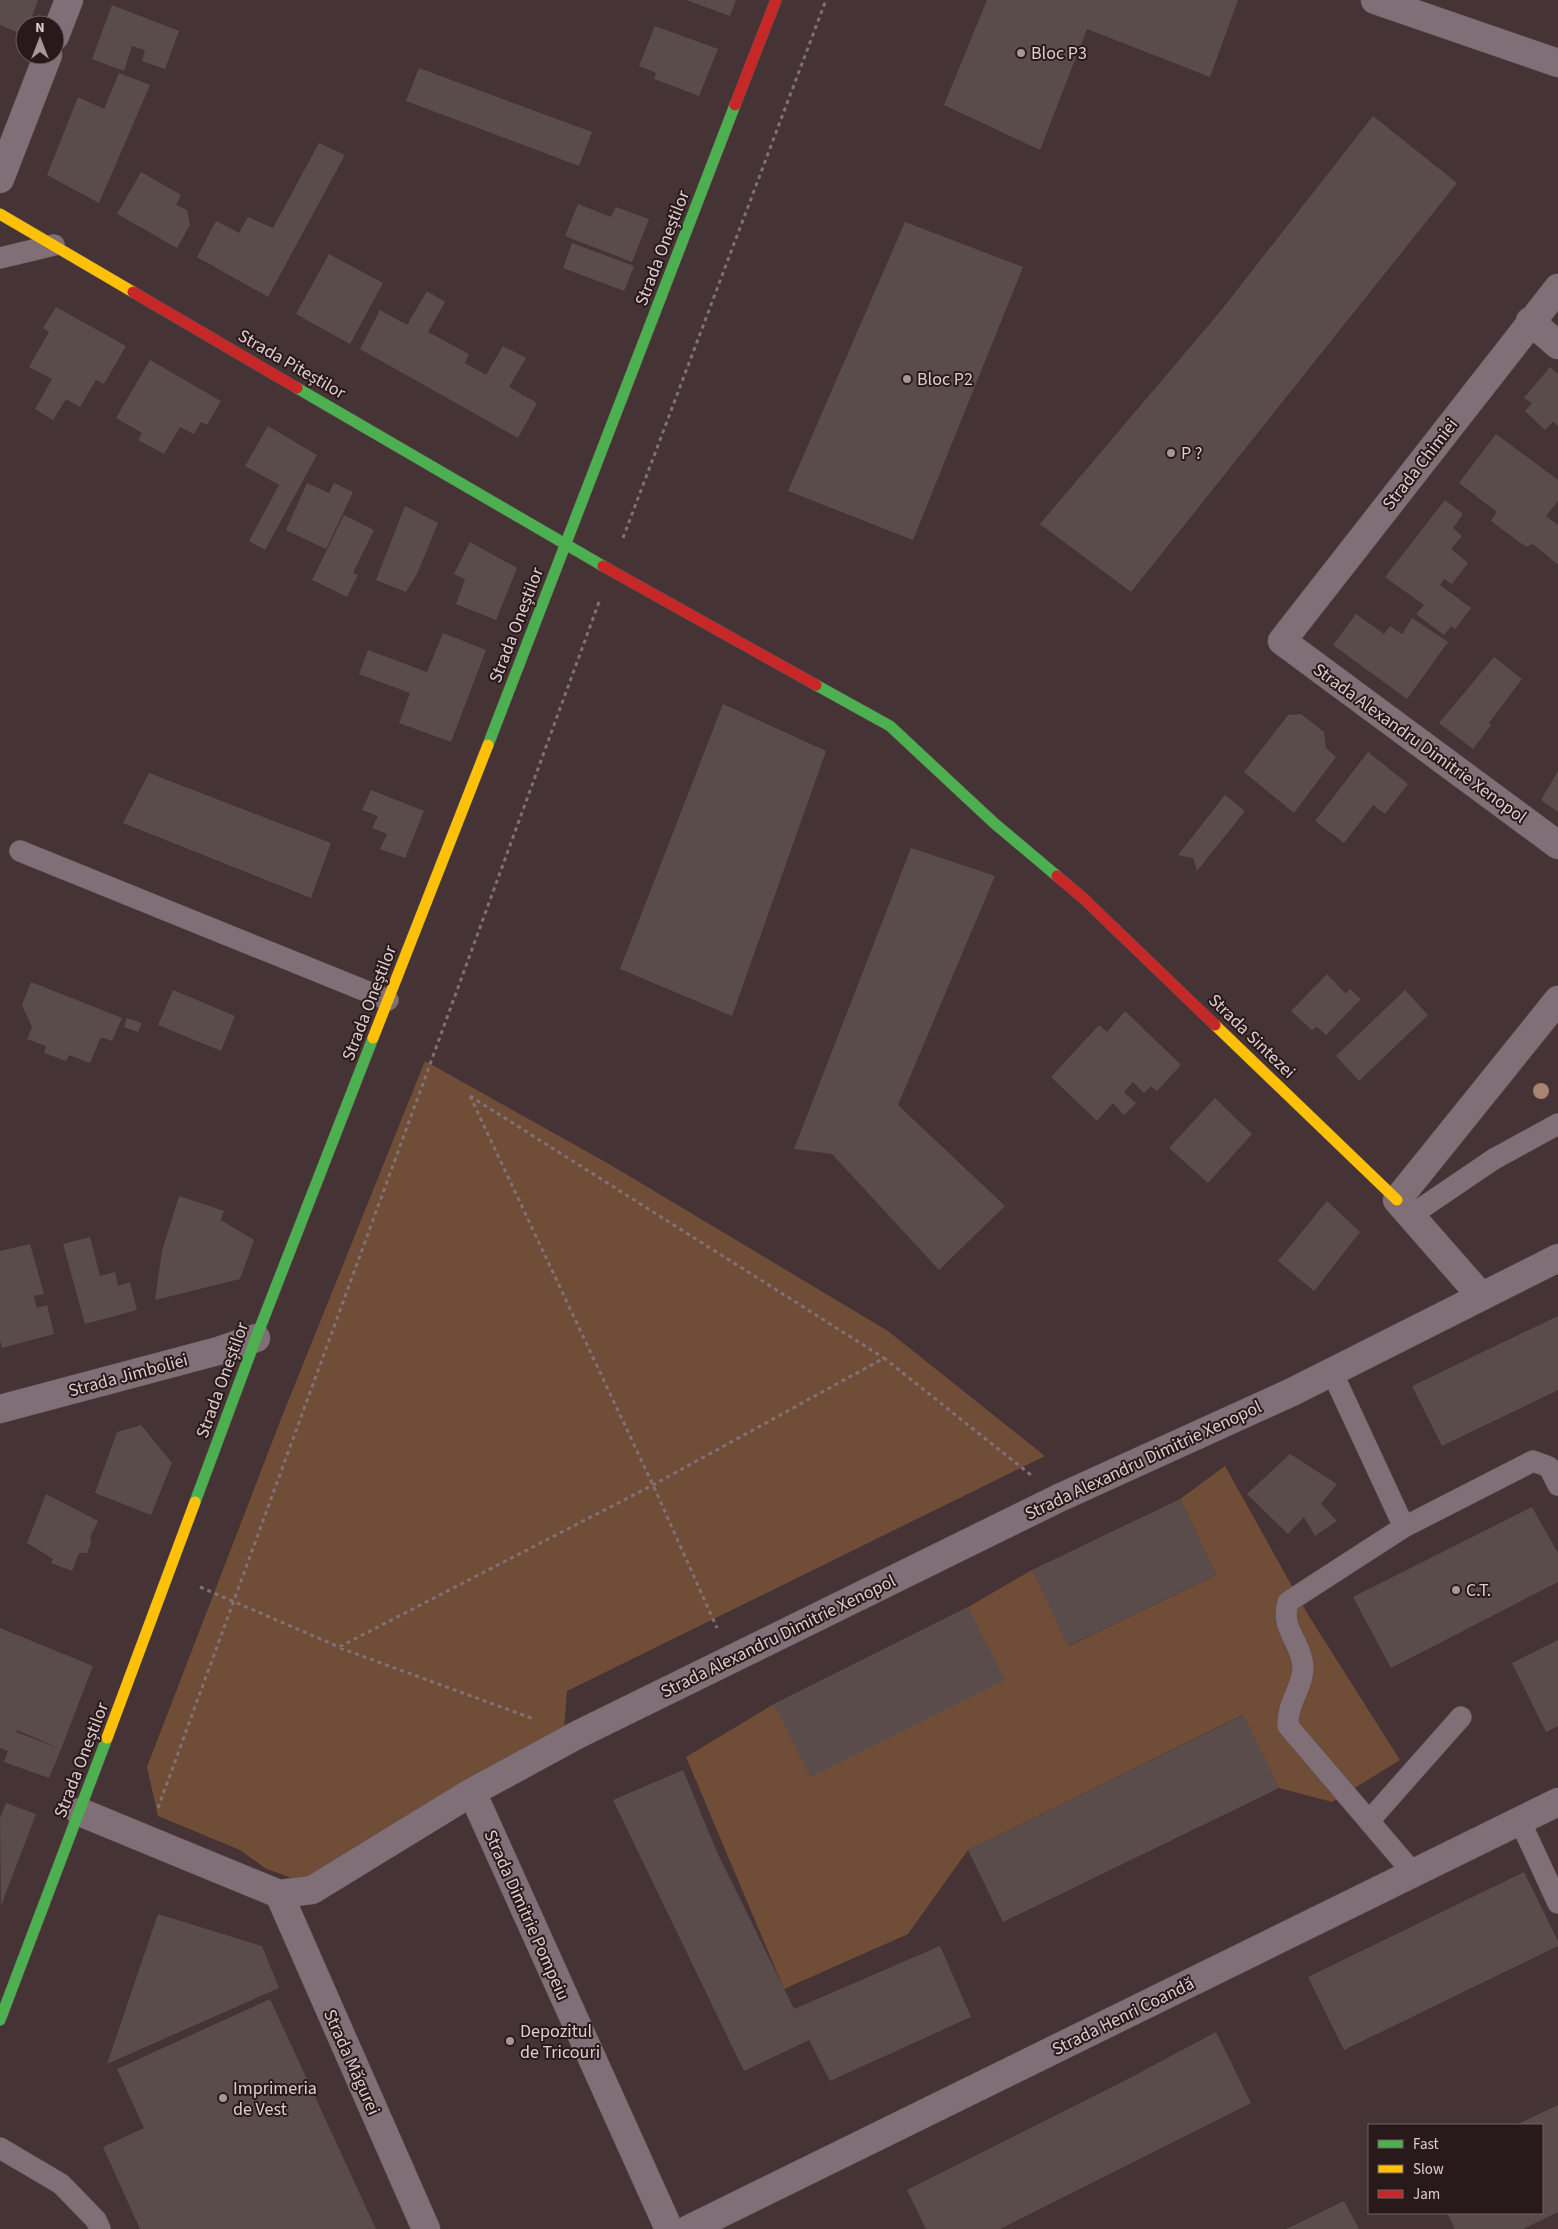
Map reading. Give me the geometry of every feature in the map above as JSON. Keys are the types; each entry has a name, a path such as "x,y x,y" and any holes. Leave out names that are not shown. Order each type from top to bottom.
{"street":[{"path":"63,15 69,0"},
{"name":"Strada Oneștilor","path":"0,2020 170,1574 256,1338 566,546 776,0"},
{"path":"1375,0 1558,63"},
{"path":"0,179 44,65"},
{"name":"Strada Piteștilor","path":"0,214 610,571"},
{"name":"Strada Chimiei","path":"1282,641 1558,288"},
{"path":"1530,322 1558,345"},
{"name":"Strada Sintezei","path":"610,571 890,726 994,824 1083,898 1403,1208"},
{"name":"Strada Alexandru Dimitrie Xenopol","path":"1282,641 1558,845"},
{"path":"1481,1296 1403,1208 1558,1000"},
{"name":"Strada Alexandru Dimitrie Xenopol","path":"80,1812 279,1894 312,1890 472,1792 578,1735 1058,1498 1292,1392 1558,1258"},
{"name":"Strada Jimboliei","path":"0,1409 218,1351 256,1338"},
{"name":"Strada Dimitrie Pompeiu","path":"472,1792 669,2229"},
{"name":"Strada Henri Coandă","path":"689,2229 1558,1802"},
{"name":"Strada Măgurei","path":"279,1894 426,2229"}],"lane":[{"path":"0,258 54,245"},
{"path":"20,851 388,1000"},
{"path":"1403,1208 1558,1124"},
{"path":"1332,1372 1404,1527"},
{"path":"1414,1874 1288,1726 1288,1714 1302,1676 1303,1664 1284,1616 1288,1602 1404,1527 1534,1461 1549,1467 1558,1485"},
{"path":"1369,1821 1462,1717"},
{"path":"1520,1821 1558,1903"},
{"path":"0,2148 61,2184 96,2220 100,2229"}],"path":[{"path":"147,1838 610,571 826,0"},
{"path":"731,1659 653,1485 470,1096 884,1358 1058,1498"},
{"path":"339,1647 653,1485 884,1358"},
{"path":"170,1574 339,1647 578,1735"}],"shaded area":[{"path":"425,1061 609,1164 888,1331 1045,1456 567,1691 564,1730 322,1878 291,1878 265,1868 240,1850 158,1816 147,1767 281,1419"},
{"path":"1225,1466 1307,1613 1400,1760 1332,1802 1279,1788 1243,1715 968,1850 908,1934 784,1989 686,1757 774,1704 968,1607 1032,1570 1069,1646 1216,1575 1180,1499"}],"building":[{"path":"0,0 38,0 33,15 15,15 15,31 0,25"},
{"path":"686,0 736,0 730,16"},
{"name":"Bloc P3","path":"987,0 1238,0 1210,77 1087,29 1040,150 944,105"},
{"path":"112,5 179,31 165,69 142,61 145,50 132,46 124,71 92,59"},
{"path":"655,26 718,49 699,96 654,79 656,73 639,66"},
{"path":"419,68 592,132 579,166 406,101"},
{"path":"119,73 150,85 99,203 47,175 78,97 104,109"},
{"path":"1373,116 1457,183 1131,592 1040,524 1219,313"},
{"path":"319,143 345,155 268,297 197,257 216,221 239,233 248,217 273,228"},
{"path":"141,172 181,195 176,205 187,210 190,225 177,248 117,214"},
{"path":"578,204 611,217 616,207 649,219 632,262 565,236"},
{"name":"Bloc P2","path":"905,222 1023,267 913,540 788,491"},
{"path":"572,243 634,266 624,291 563,268"},
{"path":"329,254 383,283 350,344 296,314"},
{"path":"427,291 445,302 428,332 469,354 465,363 486,375 503,346 526,358 509,387 537,403 518,438 360,349 380,310 407,325"},
{"path":"56,307 126,346 104,384 96,380 80,407 66,399 53,420 35,409 52,379 29,367 49,332 43,328"},
{"path":"150,360 221,401 207,425 201,422 194,434 180,427 164,454 138,440 142,433 116,418"},
{"path":"1550,367 1558,374 1558,426 1553,422 1545,430 1525,411 1532,403 1524,398"},
{"path":"268,426 317,455 265,550 249,541 279,485 245,466"},
{"path":"1496,434 1558,480 1558,501 1546,516 1558,525 1558,565 1533,544 1526,547 1491,521 1497,512 1459,483"},
{"path":"307,483 329,493 334,483 353,492 326,549 286,530"},
{"path":"1445,500 1463,514 1453,528 1462,536 1451,549 1468,563 1452,584 1444,579 1440,585 1471,608 1455,629 1451,626 1444,635 1416,614 1424,605 1385,577"},
{"path":"405,506 438,523 417,574 406,592 376,580"},
{"path":"344,515 374,530 353,573 358,575 347,597 312,580"},
{"path":"470,542 517,568 496,620 456,604 465,579 454,574"},
{"path":"1356,614 1384,634 1390,626 1402,634 1412,618 1448,642 1407,699 1333,645"},
{"path":"443,633 486,650 451,742 399,723 410,693 359,674 368,650 427,672"},
{"path":"1494,657 1522,679 1489,723 1491,725 1473,749 1439,723"},
{"path":"723,704 826,751 732,1016 620,969"},
{"path":"1301,714 1324,732 1326,748 1336,757 1294,813 1244,772 1288,715"},
{"path":"1368,752 1408,784 1385,814 1373,805 1344,843 1315,821"},
{"path":"1558,771 1558,812 1541,800"},
{"path":"149,773 331,843 311,898 123,823"},
{"path":"371,790 424,811 405,858 380,849 387,834 372,828 378,816 362,810"},
{"path":"1225,795 1245,811 1197,871 1193,858 1178,855"},
{"path":"911,848 995,876 898,1105 1005,1206 939,1270 832,1154 794,1149"},
{"path":"1327,974 1346,994 1350,989 1361,999 1326,1035 1317,1027 1312,1030 1291,1011"},
{"path":"31,982 122,1018 112,1041 100,1039 90,1063 69,1055 66,1061 44,1053 46,1046 27,1039 32,1027 22,1005"},
{"path":"173,990 235,1016 221,1051 158,1025"},
{"path":"1405,990 1428,1015 1359,1081 1336,1056"},
{"path":"1125,1011 1181,1065 1157,1091 1151,1086 1144,1093 1133,1082 1124,1092 1136,1103 1124,1115 1113,1103 1097,1121 1051,1077 1099,1025 1107,1032"},
{"path":"127,1018 142,1023 138,1032 124,1027"},
{"path":"1215,1098 1252,1134 1208,1183 1169,1148"},
{"path":"179,1196 224,1211 221,1220 254,1240 240,1279 155,1300 162,1251"},
{"path":"1327,1201 1360,1232 1314,1291 1278,1261"},
{"path":"90,1237 100,1276 115,1272 118,1286 130,1282 137,1310 85,1324 63,1244"},
{"path":"30,1244 44,1294 34,1296 37,1308 47,1305 54,1334 2,1348 0,1340 0,1251"},
{"path":"1558,1316 1558,1390 1442,1446 1412,1386"},
{"path":"141,1425 172,1463 151,1515 95,1493 117,1432"},
{"path":"1290,1454 1337,1484 1321,1504 1337,1521 1315,1536 1304,1517 1288,1534 1247,1494"},
{"path":"46,1494 98,1521 90,1537 91,1544 87,1553 79,1553 72,1571 51,1563 53,1559 27,1543"},
{"path":"1180,1499 1216,1575 1068,1646 1032,1570"},
{"name":"C.T.","path":"1532,1507 1558,1553 1558,1582 1391,1668 1353,1597"},
{"path":"968,1607 1005,1680 811,1777 774,1704"},
{"path":"0,1628 93,1666 61,1749 49,1778 4,1762 8,1751 0,1748","holes":["17,1730 61,1749 16,1732"]},
{"path":"1558,1640 1558,1726 1546,1732 1512,1663"},
{"path":"1244,1715 1279,1788 1003,1922 968,1850"},
{"path":"683,1770 717,1852 794,2009 940,1946 971,2017 830,2081 809,2040 744,2071 613,1800"},
{"path":"6,1803 36,1814 1,1906 0,1818"},
{"path":"1524,1872 1558,1941 1558,1946 1344,2050 1308,1977"},
{"path":"158,1914 262,1946 279,1988 107,2064"},
{"name":"Imprimeria de Vest","path":"270,1999 376,2229 140,2229 103,2147 144,2128 117,2069"},
{"path":"1216,2032 1251,2103 1000,2229 926,2229 907,2190 1124,2081"},
{"path":"1558,2105 1558,2212 1523,2229 1455,2229 1448,2214 1543,2214 1543,2124 1518,2124"},
{"path":"1344,2201 1359,2229 1286,2229"}],"traffic: fast":[{"path":"488,745 735,105"},
{"path":"297,388 603,566"},
{"path":"816,685 890,726 994,823 1057,876"},
{"path":"195,1502 256,1338 373,1038"},
{"path":"0,2020 107,1738"}],"traffic: slow":[{"path":"0,214 133,292"},
{"path":"373,1038 488,745"},
{"path":"1215,1025 1397,1200"},
{"path":"107,1738 195,1502"}],"traffic: jam":[{"path":"735,105 776,0"},
{"path":"133,292 297,388"},
{"path":"603,566 816,685"},
{"path":"1057,876 1083,898 1215,1025"}],"place":[{"name":"Bloc P3","path":"1021,53"},
{"name":"Bloc P2","path":"907,379"},
{"name":"P ?","path":"1171,453"},
{"name":"C.T.","path":"1456,1590"},
{"name":"Depozitul de Tricouri","path":"510,2041"},
{"name":"Imprimeria de Vest","path":"223,2098"}]}
